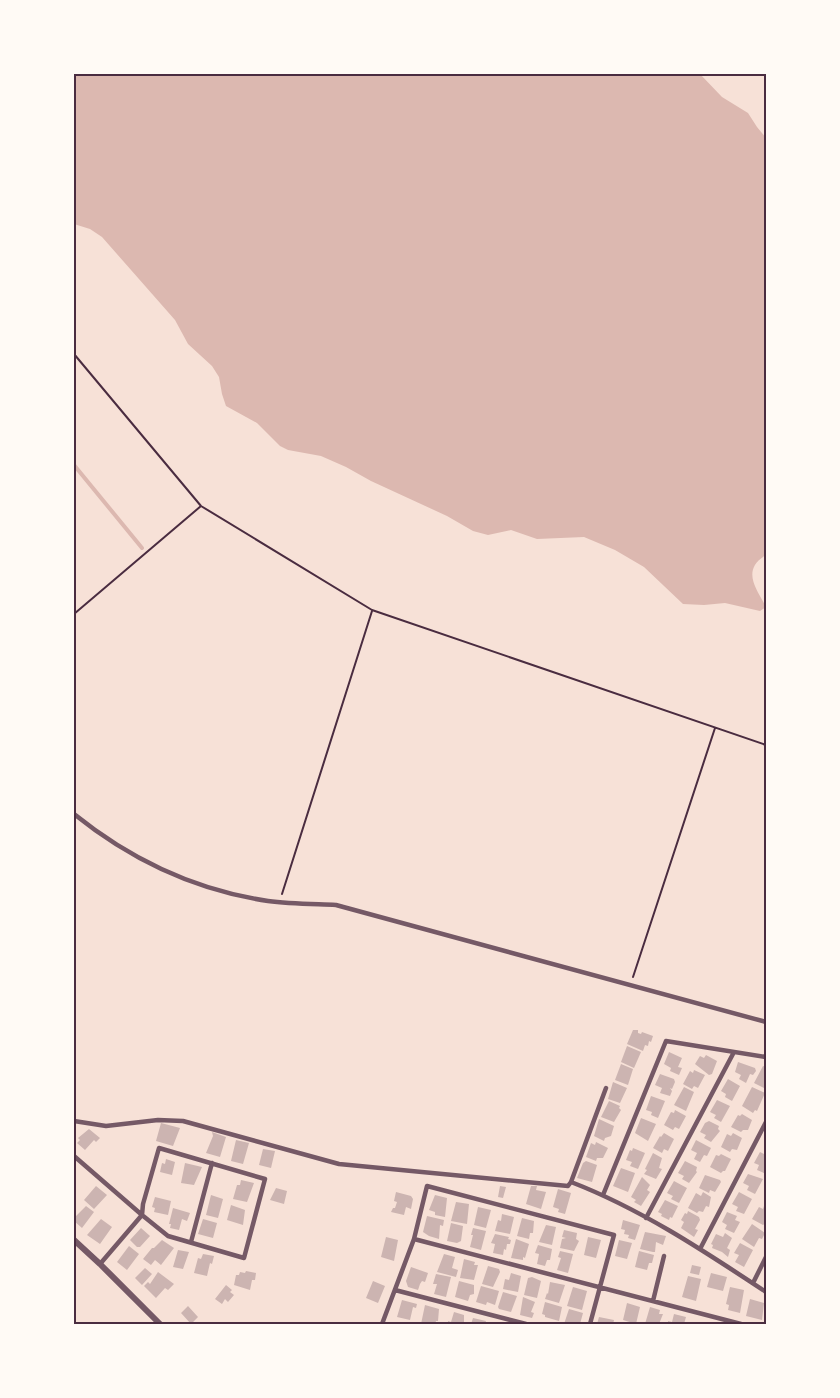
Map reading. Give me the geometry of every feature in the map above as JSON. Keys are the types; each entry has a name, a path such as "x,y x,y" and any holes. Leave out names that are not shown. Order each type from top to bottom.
{"street":[{"path":"74,814 95,831 158,869 226,892 279,902 336,905 766,1022"},
{"path":"629,986 633,979"},
{"path":"603,1195 666,1041 766,1057"},
{"path":"646,1218 734,1052"},
{"path":"74,1121 106,1126 158,1120 183,1121 339,1164 568,1186 606,1088"},
{"path":"700,1249 766,1122"},
{"path":"74,1156 142,1215 168,1236 244,1258 265,1179 159,1148 142,1215 100,1264"},
{"path":"190,1242 212,1163"},
{"path":"571,1182 603,1195 646,1218 700,1249 766,1292"},
{"path":"382,1324 414,1239 427,1186 614,1235 590,1324"},
{"path":"414,1239 741,1324"},
{"path":"74,1240 160,1324"},
{"path":"652,1301 664,1256"},
{"path":"753,1283 766,1257"},
{"path":"395,1290 526,1324"}],"path":[{"path":"74,354 201,507 372,610 766,745"},
{"path":"74,614 201,507"},
{"path":"279,902 372,610"},
{"path":"633,979 715,727"}],"shaded area":[{"path":"74,74 700,74 722,97 748,113 766,138 766,555 758,561 752,573 755,586 766,607 760,611 725,603 683,604 644,567 615,550 584,537 537,539 511,530 488,535 473,531 346,467 321,456 288,450 280,446 257,423 226,406 219,377 212,366 188,344 175,320 102,237 90,229 74,224"}],"building":[{"path":"633,1030 653,1036 643,1051 627,1044"},
{"path":"627,1046 641,1052 634,1068 621,1062"},
{"path":"669,1052 682,1058 678,1067 682,1068 679,1075 670,1071 671,1068 664,1064"},
{"path":"706,1055 717,1061 712,1074 709,1075 695,1064 700,1056 704,1058"},
{"path":"738,1062 755,1068 756,1071 753,1075 750,1074 746,1083 739,1079 741,1075 735,1072"},
{"path":"621,1064 633,1069 628,1085 615,1080"},
{"path":"763,1066 766,1067 766,1089 754,1083"},
{"path":"694,1070 705,1075 698,1088 694,1086 692,1089 683,1084 690,1071 693,1073"},
{"path":"660,1074 674,1079 672,1089 670,1088 672,1091 670,1096 660,1093 662,1088 655,1085"},
{"path":"728,1079 740,1086 732,1101 721,1091"},
{"path":"613,1082 627,1088 620,1103 608,1099"},
{"path":"684,1087 694,1092 686,1111 674,1105"},
{"path":"752,1087 765,1093 757,1111 753,1113 742,1106"},
{"path":"651,1096 665,1101 658,1118 646,1110"},
{"path":"717,1100 730,1106 721,1122 714,1118 716,1115 710,1112"},
{"path":"609,1101 620,1106 621,1110 614,1122 601,1117"},
{"path":"675,1110 686,1116 679,1129 675,1127 673,1130 664,1125 671,1112 674,1113"},
{"path":"742,1114 752,1120 748,1130 741,1132 731,1127 738,1115"},
{"path":"641,1118 656,1124 648,1141 635,1133"},
{"path":"599,1119 614,1126 611,1136 605,1138 604,1141 594,1136"},
{"path":"709,1121 719,1126 720,1131 711,1142 704,1138 706,1135 700,1132 705,1123"},
{"path":"161,1123 180,1128 173,1146 156,1141"},
{"path":"89,1129 100,1138 96,1142 94,1140 85,1150 77,1143 80,1140 78,1138"},
{"path":"212,1132 226,1137 220,1157 206,1153 213,1136"},
{"path":"664,1133 674,1139 668,1151 664,1149 662,1153 653,1148"},
{"path":"733,1133 742,1138 737,1150 732,1149 730,1152 721,1147 727,1134 731,1136"},
{"path":"236,1140 249,1143 243,1164 231,1161"},
{"path":"696,1140 711,1148 700,1162 694,1159 697,1153 691,1150"},
{"path":"596,1142 608,1148 603,1158 597,1158 596,1161 586,1157 591,1143 595,1145"},
{"path":"633,1148 645,1153 638,1169 630,1166 632,1162 626,1160"},
{"path":"263,1149 275,1151 271,1168 259,1165"},
{"path":"760,1152 766,1155 766,1174 757,1170 759,1165 754,1163"},
{"path":"653,1153 662,1158 659,1168 662,1169 656,1179 644,1174"},
{"path":"721,1154 731,1159 725,1171 721,1173 710,1167 716,1155"},
{"path":"166,1159 175,1162 172,1175 160,1172 162,1163 165,1164"},
{"path":"586,1161 597,1165 592,1182 577,1178"},
{"path":"685,1161 697,1167 697,1172 689,1183 682,1179 684,1176 678,1173"},
{"path":"185,1163 202,1167 194,1185 181,1183"},
{"path":"621,1168 635,1173 628,1192 613,1186"},
{"path":"748,1174 763,1179 755,1194 747,1190 749,1186 743,1183"},
{"path":"705,1175 720,1180 715,1192 710,1190 709,1193 699,1188"},
{"path":"642,1177 650,1185 647,1190 650,1192 641,1206 631,1197"},
{"path":"241,1180 254,1183 247,1202 233,1199"},
{"path":"674,1181 687,1188 679,1203 671,1199 673,1196 667,1193"},
{"path":"96,1186 107,1195 94,1209 84,1200"},
{"path":"500,1186 506,1187 503,1198 498,1197"},
{"path":"531,1186 537,1186 536,1190 546,1192 541,1209 526,1204"},
{"path":"276,1188 287,1191 284,1204 270,1200"},
{"path":"558,1189 571,1193 565,1214 553,1207"},
{"path":"396,1192 411,1196 413,1199 411,1209 406,1207 404,1215 391,1212 397,1202 394,1201"},
{"path":"703,1192 711,1197 709,1207 706,1206 703,1212 697,1213 688,1208 696,1193 701,1196"},
{"path":"739,1192 752,1199 744,1214 736,1211 738,1207 732,1204"},
{"path":"211,1195 223,1199 218,1218 206,1215"},
{"path":"435,1195 447,1198 445,1217 435,1215 435,1212 429,1210"},
{"path":"155,1197 171,1201 168,1215 154,1212 155,1208 152,1207"},
{"path":"665,1200 678,1206 669,1220 658,1212"},
{"path":"456,1202 469,1204 467,1224 451,1221"},
{"path":"231,1205 245,1210 243,1225 227,1220"},
{"path":"86,1206 94,1212 82,1228 74,1221"},
{"path":"764,1206 766,1207 766,1223 763,1225 752,1219 759,1207 763,1209"},
{"path":"478,1207 491,1210 486,1228 474,1225"},
{"path":"173,1208 190,1213 187,1221 182,1219 179,1230 170,1228"},
{"path":"688,1211 700,1220 694,1237 681,1228 684,1222 681,1220"},
{"path":"727,1212 737,1216 735,1220 740,1222 734,1233 725,1229 727,1225 722,1222"},
{"path":"502,1214 514,1217 510,1234 495,1231"},
{"path":"427,1216 444,1220 443,1226 440,1225 439,1239 423,1232"},
{"path":"522,1218 534,1221 533,1233 530,1233 529,1239 517,1236"},
{"path":"101,1219 112,1227 100,1244 87,1235"},
{"path":"203,1219 217,1223 213,1238 198,1234"},
{"path":"623,1220 640,1225 635,1240 628,1238 629,1235 624,1234 625,1230 621,1229"},
{"path":"451,1223 463,1226 461,1241 457,1243 447,1241"},
{"path":"752,1224 765,1233 754,1247 742,1239"},
{"path":"546,1225 556,1227 552,1245 539,1242"},
{"path":"141,1228 150,1236 140,1247 137,1247 130,1240"},
{"path":"473,1228 486,1231 481,1250 470,1247"},
{"path":"564,1230 577,1233 576,1239 579,1241 574,1251 560,1248 562,1239 566,1238 562,1237"},
{"path":"645,1232 666,1236 663,1245 656,1242 655,1252 640,1249"},
{"path":"725,1233 732,1238 727,1248 730,1250 728,1257 712,1248 711,1244 716,1234 723,1237"},
{"path":"495,1234 509,1237 508,1239 511,1240 506,1250 504,1249 503,1255 493,1253 495,1244 491,1243"},
{"path":"386,1237 398,1240 394,1261 381,1257"},
{"path":"588,1237 601,1240 596,1258 584,1255"},
{"path":"516,1239 529,1244 523,1260 511,1258"},
{"path":"162,1240 174,1248 161,1265 155,1260 151,1265 143,1259"},
{"path":"619,1240 632,1243 627,1259 615,1256"},
{"path":"740,1243 753,1250 744,1267 735,1262 739,1255 734,1253"},
{"path":"538,1245 552,1249 550,1260 547,1260 545,1266 537,1264 539,1254 535,1253"},
{"path":"129,1246 139,1254 127,1270 117,1262"},
{"path":"178,1250 189,1252 183,1269 173,1267"},
{"path":"560,1251 573,1254 568,1273 557,1270 561,1258 558,1257"},
{"path":"639,1251 654,1255 647,1270 635,1267"},
{"path":"203,1254 214,1256 207,1276 194,1273 198,1258 201,1259"},
{"path":"444,1254 455,1257 452,1268 458,1270 456,1277 437,1272"},
{"path":"464,1259 478,1265 474,1280 460,1278"},
{"path":"692,1265 701,1267 699,1275 690,1273"},
{"path":"488,1266 499,1269 500,1272 493,1287 482,1284"},
{"path":"411,1267 428,1273 425,1282 422,1281 418,1290 408,1287 406,1281"},
{"path":"145,1268 152,1274 142,1285 135,1278"},
{"path":"246,1271 256,1273 250,1290 234,1285 236,1275"},
{"path":"158,1272 174,1284 168,1290 165,1288 156,1298 144,1286 148,1282 150,1284"},
{"path":"511,1273 521,1276 518,1292 503,1289 505,1279 509,1280"},
{"path":"711,1273 727,1277 723,1291 707,1287"},
{"path":"436,1274 451,1277 446,1297 434,1294 437,1284 433,1284"},
{"path":"688,1276 701,1279 696,1301 682,1297"},
{"path":"532,1277 541,1281 537,1298 524,1295 528,1278"},
{"path":"373,1281 385,1286 378,1303 366,1298"},
{"path":"459,1281 474,1285 474,1294 470,1295 468,1301 455,1297"},
{"path":"550,1282 565,1285 559,1303 545,1299"},
{"path":"226,1285 234,1295 228,1302 225,1299 222,1304 215,1299"},
{"path":"481,1286 499,1291 495,1305 476,1302"},
{"path":"573,1287 587,1291 582,1310 567,1306"},
{"path":"730,1287 744,1290 740,1313 728,1310 729,1305 726,1304"},
{"path":"503,1292 517,1296 511,1312 498,1307"},
{"path":"523,1297 535,1302 531,1312 534,1313 532,1318 520,1315"},
{"path":"750,1299 764,1303 762,1320 746,1316"},
{"path":"402,1300 417,1304 416,1308 413,1307 410,1320 397,1317"},
{"path":"545,1302 562,1307 559,1321 542,1314"},
{"path":"627,1303 640,1307 636,1324 623,1320"},
{"path":"425,1305 439,1309 438,1321 435,1324 421,1324"},
{"path":"188,1306 198,1317 191,1324 181,1313"},
{"path":"650,1307 660,1310 659,1314 663,1314 659,1324 645,1324"},
{"path":"569,1309 583,1313 580,1324 564,1324"},
{"path":"454,1312 464,1315 464,1324 448,1324"},
{"path":"674,1314 686,1317 684,1324 668,1324 668,1321 672,1322"},
{"path":"599,1317 614,1320 613,1324 597,1324"},
{"path":"473,1318 486,1321 485,1324 471,1324"}],"waterway":[{"path":"74,465 142,548"}]}
